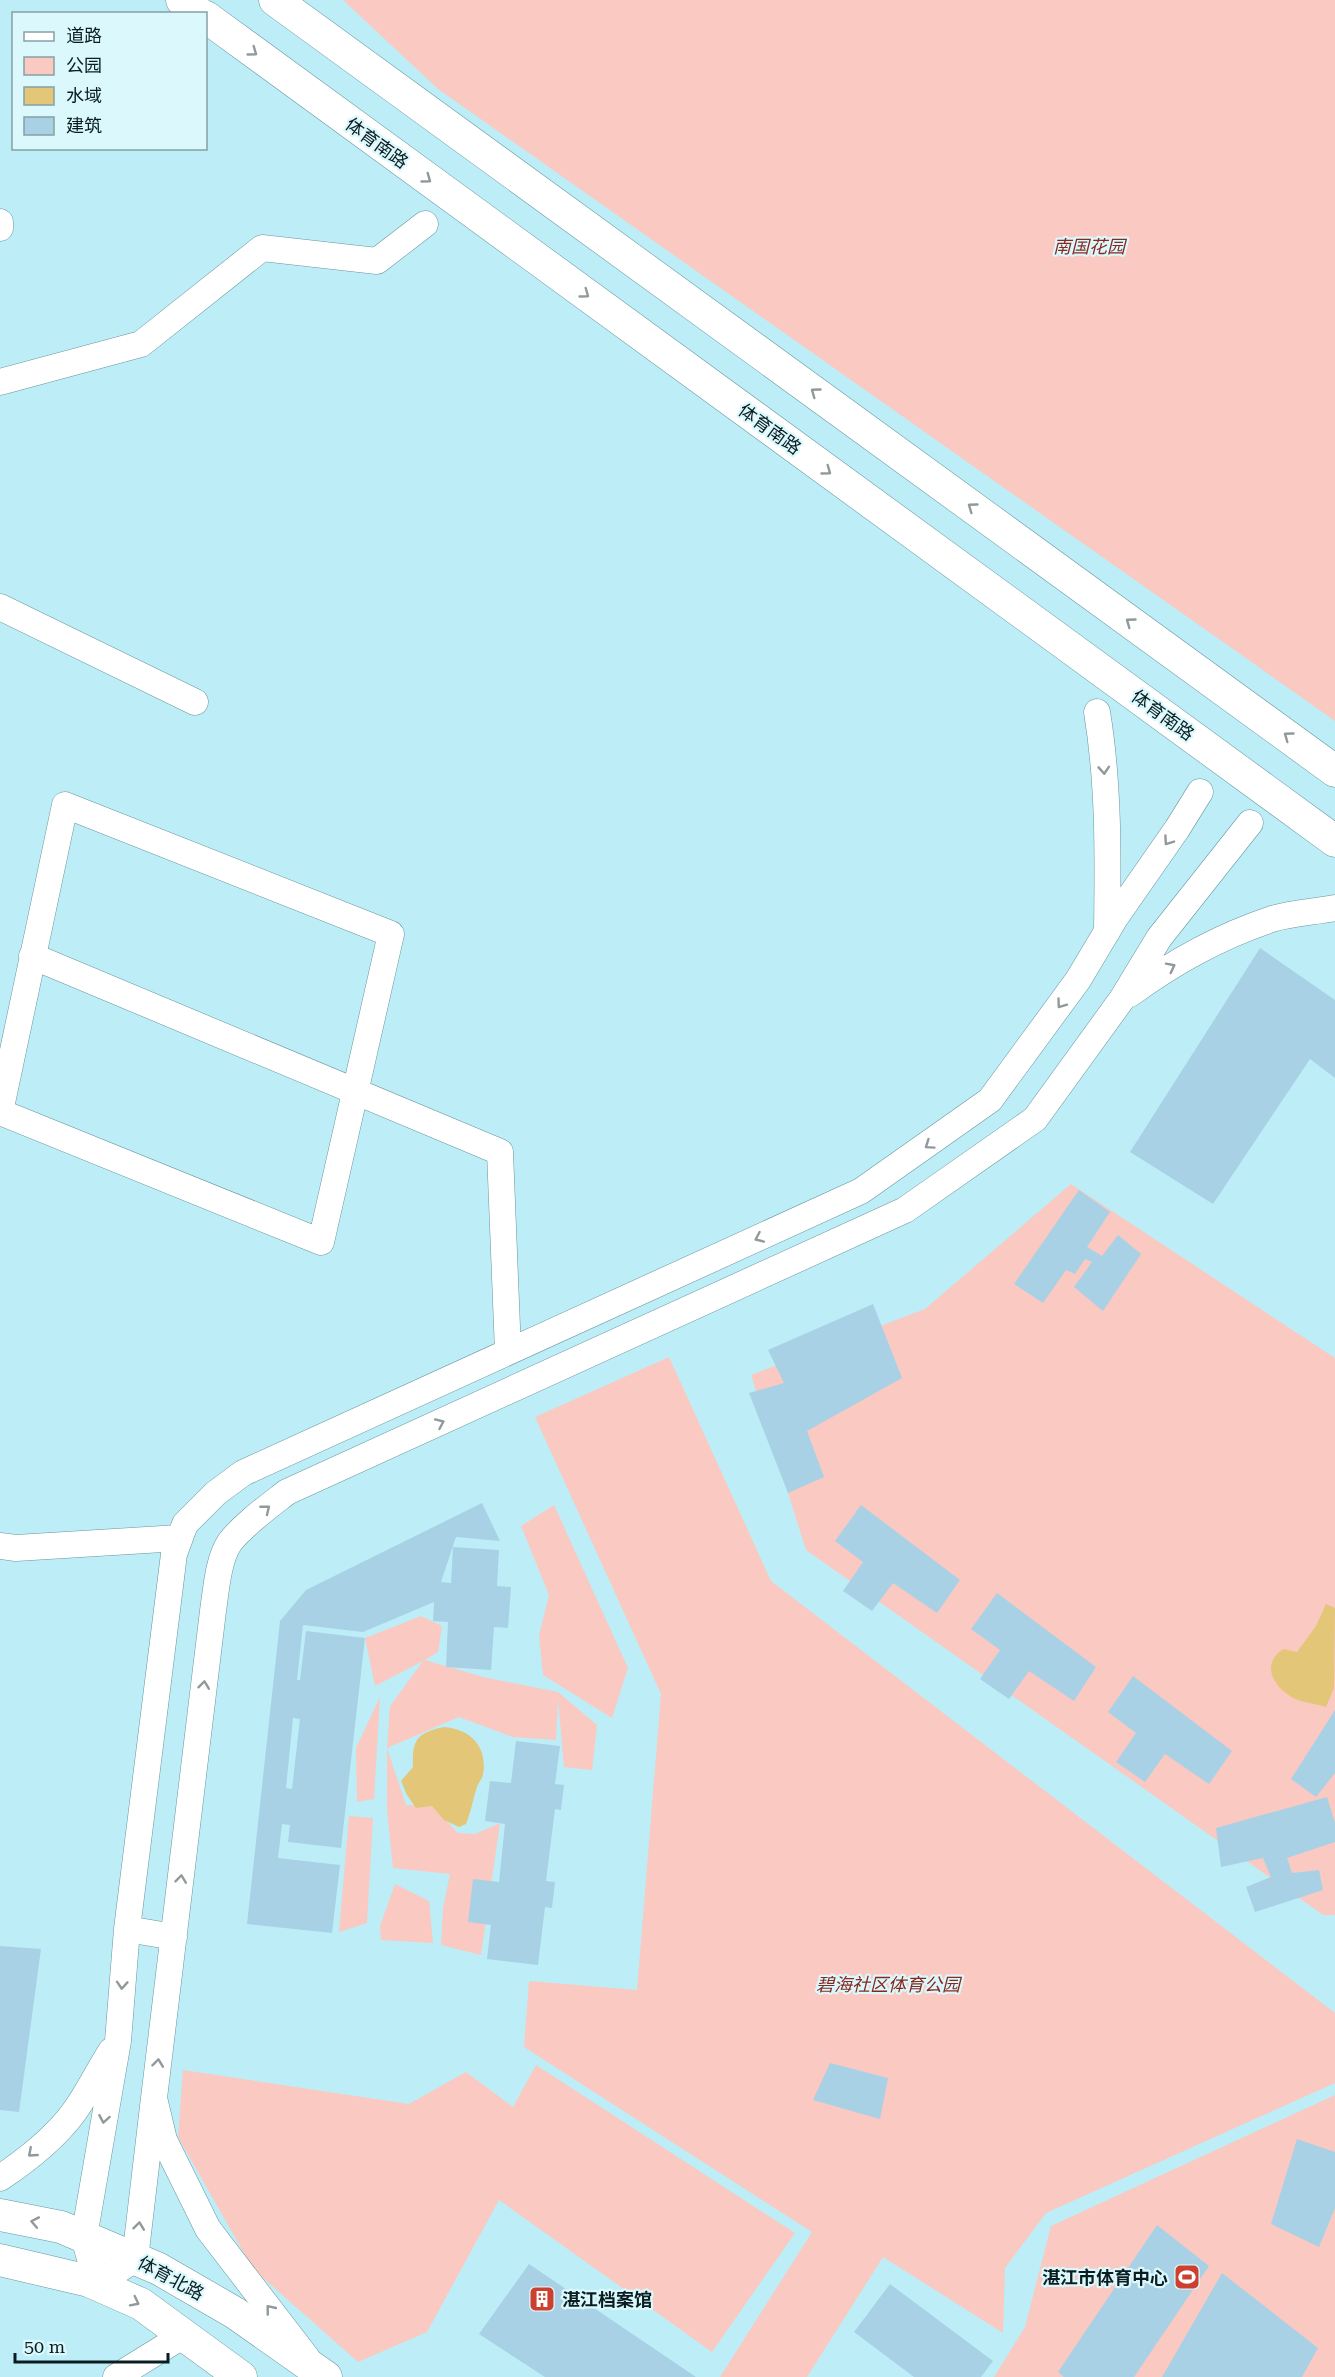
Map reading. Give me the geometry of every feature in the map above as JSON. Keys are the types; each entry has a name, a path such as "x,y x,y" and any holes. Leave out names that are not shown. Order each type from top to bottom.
{"main road":[{"path":"182,0 197,12"},
{"path":"275,0 1335,771"},
{"name":"体育南路","path":"207,18 1335,841"},
{"name":"体育北路","path":"0,2215 61,2227 159,2269 234,2313 322,2375"},
{"name":"体育北路","path":"0,2260 97,2284 141,2304 241,2377"}],"street":[{"path":"0,222 0,228"},
{"path":"0,382 141,344 262,248 377,261 425,224"},
{"path":"0,607 195,702"},
{"path":"1097,712 1102,742 1108,834 1107,932"},
{"path":"1200,792 1107,932 1078,980 990,1100 933,1142 861,1191 243,1473 216,1493 185,1524 174,1554 127,1929 118,2041 84,2237 97,2284 135,2259 213,1611 218,1574 229,1543 261,1512 287,1492 905,1210 1035,1119 1122,999 1159,938 1250,823"},
{"path":"65,805 391,934 357,1092 321,1242 0,1112 32,956 65,805"},
{"path":"1122,999 1163,971 1224,938 1274,918 1335,908"},
{"path":"32,956 500,1152 508,1352"},
{"path":"0,1546 16,1548 179,1538"},
{"path":"127,1929 174,1937"},
{"path":"0,2178 43,2144 74,2112 118,2041"},
{"path":"154,2098 164,2140 208,2229 322,2375"},
{"path":"116,2377 184,2335"}],"green space":[{"name":"南国花园","path":"343,0 1335,0 1335,721 438,89"},
{"path":"1071,1184 1335,1358 1335,1915 1323,1915 806,1550 751,1375 925,1309"},
{"name":"碧海社区体育公园","path":"669,1357 771,1581 1335,2013 1335,2083 1046,2213 1005,2268 1003,2333 883,2257 807,2377 720,2377 812,2232 524,2047 529,1981 637,1990 661,1694 535,1417"},
{"path":"554,1505 628,1668 612,1718 543,1675 539,1636 549,1595 521,1526"},
{"path":"421,1616 442,1626 438,1652 425,1660 483,1677 558,1692 597,1725 592,1770 564,1767 558,1699 556,1740 513,1737 459,1717 387,1748 390,1706 423,1661 375,1686 365,1638"},
{"path":"380,1697 374,1799 357,1802 356,1748"},
{"path":"387,1748 406,1805 432,1806 458,1833 475,1834 500,1823 481,1955 441,1945 443,1908 450,1874 393,1868 387,1810"},
{"path":"349,1816 373,1818 367,1923 339,1932"},
{"path":"395,1884 429,1901 433,1943 381,1940 380,1926"},
{"path":"536,2065 795,2233 712,2352 499,2200 427,2332 358,2362 253,2269 178,2137 183,2070 409,2104 466,2072 513,2107"},
{"name":"湛江市体育中心","path":"1335,2095 1335,2377 994,2377 1025,2327 1051,2226"}],"water":[{"path":"1326,1604 1335,1608 1334,1688 1326,1707 1290,1696 1277,1684 1271,1670 1276,1655 1283,1649 1297,1652 1316,1626"},
{"path":"444,1727 469,1735 480,1748 483,1756 483,1775 466,1824 459,1827 444,1820 432,1806 416,1808 401,1781 413,1767 415,1744 418,1739 428,1732"}],"building":[{"path":"1260,948 1335,1000 1335,1078 1310,1059 1213,1204 1130,1152"},
{"path":"1079,1190 1110,1212 1087,1247 1102,1256 1118,1235 1141,1254 1103,1311 1074,1287 1092,1262 1085,1259 1075,1274 1066,1270 1043,1303 1014,1284"},
{"path":"873,1304 902,1378 807,1431 824,1477 788,1493 749,1393 784,1383 768,1350"},
{"path":"482,1503 500,1541 456,1537 441,1582 451,1583 453,1547 499,1550 497,1586 511,1587 508,1628 494,1627 491,1670 446,1667 448,1622 433,1621 434,1602 363,1632 303,1625 297,1680 300,1680 306,1631 365,1638 341,1848 288,1842 290,1825 282,1824 278,1858 340,1865 332,1933 247,1924 280,1621 306,1590","holes":["293,1718 300,1719 292,1789 286,1788"]},
{"path":"861,1505 960,1580 937,1613 893,1583 872,1611 843,1591 863,1562 835,1541"},
{"path":"997,1593 1096,1667 1074,1701 1029,1671 1009,1699 980,1679 1000,1650 971,1629"},
{"path":"1133,1676 1232,1751 1209,1784 1165,1754 1145,1782 1116,1762 1136,1733 1108,1712"},
{"path":"1335,1710 1335,1773 1316,1797 1291,1779"},
{"path":"516,1741 560,1746 555,1784 564,1785 561,1810 555,1809 546,1881 555,1882 552,1908 545,1907 538,1965 487,1959 491,1925 468,1922 473,1879 499,1882 505,1824 485,1821 490,1781 511,1783"},
{"path":"1327,1797 1335,1823 1335,1842 1287,1858 1292,1873 1319,1870 1323,1890 1255,1912 1246,1887 1271,1877 1263,1858 1221,1867 1216,1828"},
{"path":"0,1946 41,1949 19,2112 0,2110"},
{"path":"830,2063 888,2078 880,2119 813,2100"},
{"path":"1297,2139 1335,2152 1335,2208 1319,2247 1271,2224"},
{"path":"1157,2225 1209,2266 1134,2377 1064,2377 1058,2372"},
{"name":"湛江档案馆","path":"529,2264 696,2377 545,2377 479,2334"},
{"path":"1222,2273 1318,2348 1302,2377 1162,2377"},
{"path":"890,2284 993,2361 981,2377 914,2377 854,2332"}],"place":[{"name":"湛江市体育中心","path":"1187,2277"},
{"name":"湛江档案馆","path":"542,2299"}]}
